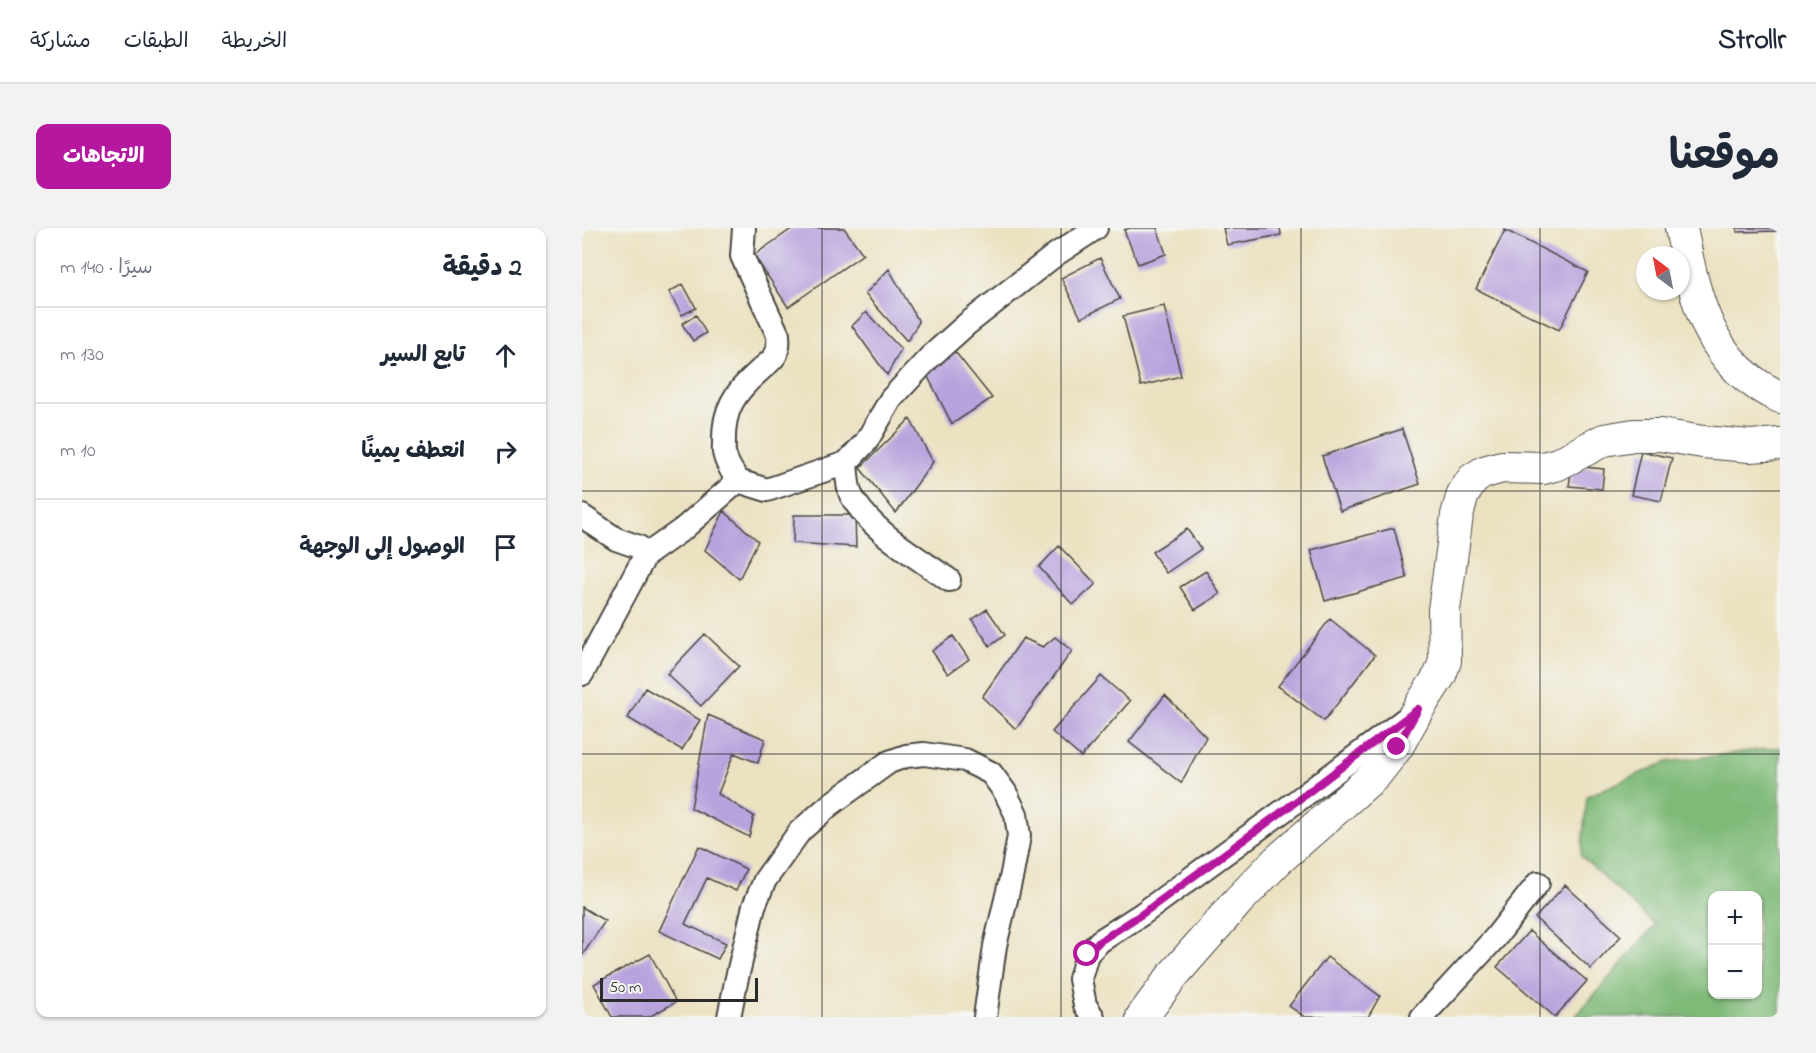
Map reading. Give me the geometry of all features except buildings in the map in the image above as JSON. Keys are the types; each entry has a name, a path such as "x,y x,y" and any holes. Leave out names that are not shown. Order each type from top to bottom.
{"main road":[{"path":"1681,228 1692,283 1714,338 1725,356 1744,377 1780,397"},
{"path":"1142,1017 1174,974 1239,900 1278,860 1375,775 1397,747 1440,675 1445,661 1443,610 1457,515 1463,494 1473,479 1484,472 1503,467 1543,468 1558,464 1605,440 1634,435 1659,435 1750,446 1780,444"}],"street":[{"path":"744,228 742,256 778,335 779,348 774,360 757,372 728,407 723,429 724,456 738,481 767,490 846,463 866,442 891,399 929,358 967,324 1054,255 1096,228"},
{"path":"846,463 850,493 864,512 884,533 949,580"},
{"path":"582,674 645,555 683,529 738,481"},
{"path":"582,516 616,539 639,547 645,555"},
{"path":"1093,1017 1085,1005 1080,979 1087,954 1100,941 1142,914 1418,709"},
{"path":"729,1017 754,906 765,880 800,831 831,804 889,762 906,756 924,754 965,760 991,773 1005,792 1016,814 1019,836 995,946 985,1017"},
{"path":"1422,1017 1495,938 1538,883"}],"green space":[{"path":"1780,747 1780,1017 1575,1017 1655,925 1581,856 1587,796 1667,762"}],"route":[{"path":"1087,954 1100,941 1142,914 1418,709 1397,747"}]}
